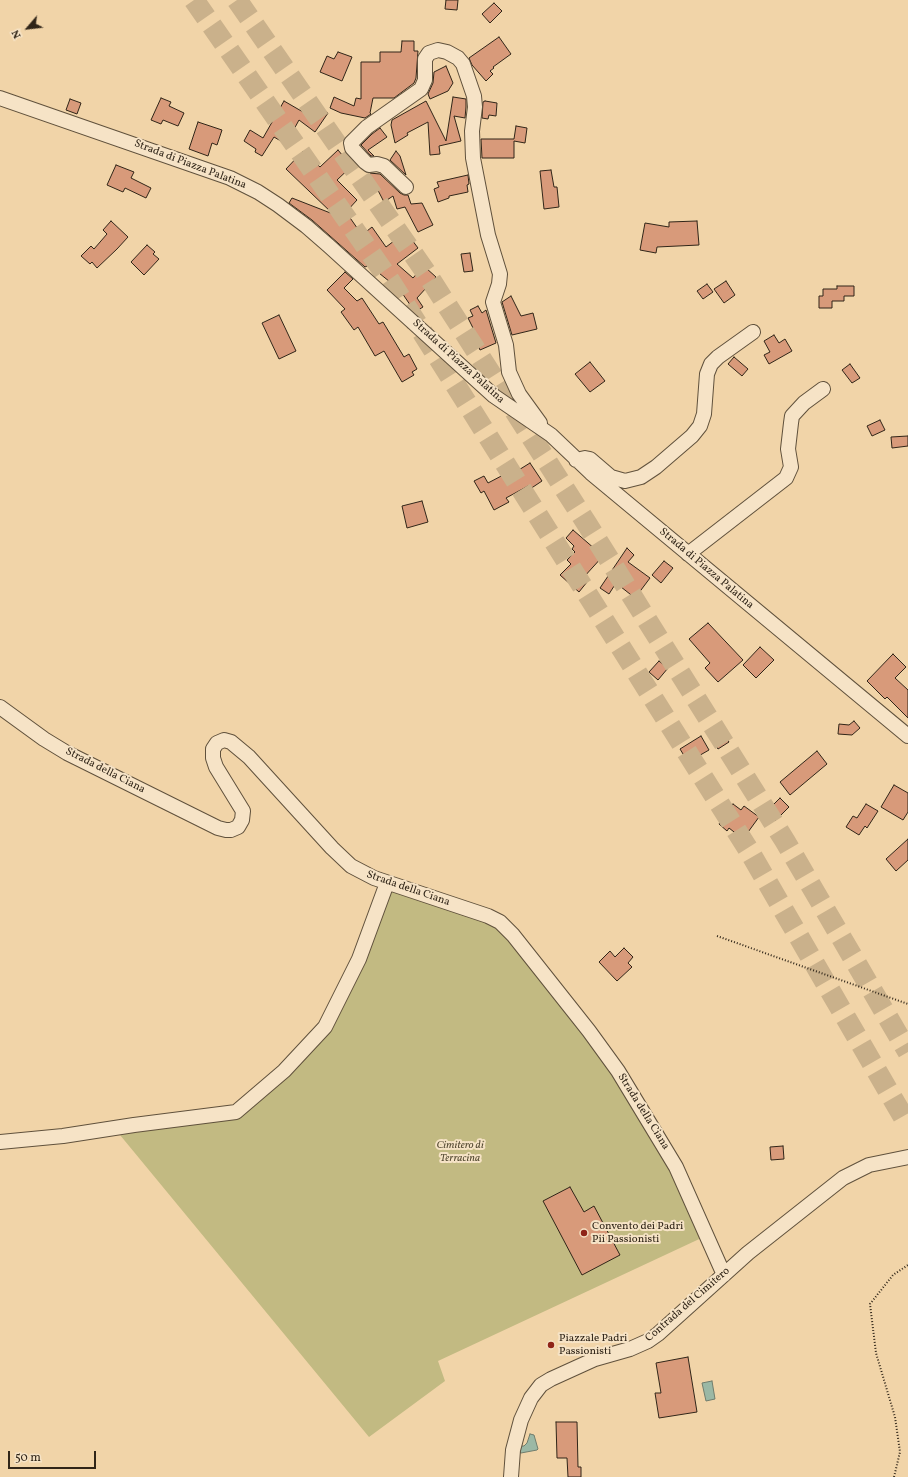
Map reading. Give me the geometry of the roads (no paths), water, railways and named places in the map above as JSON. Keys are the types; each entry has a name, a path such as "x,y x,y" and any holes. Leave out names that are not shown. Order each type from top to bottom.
{"street":[{"path":"406,186 384,166 377,164 369,165 365,162 352,148 351,143 367,127 421,89 425,80 425,59 430,53 438,50 447,52 458,58 463,64 474,96 475,108 472,131 473,158 488,235 500,274 499,284 492,302 506,345 509,372 519,394 547,431"},
{"name":"Strada di Piazza Palatina","path":"0,98 211,170 238,181 282,208 316,234 494,396 547,431 576,460 908,736"},
{"path":"576,460 585,458 590,459 607,474 620,480 635,479 656,467 692,436 700,426 704,414 707,374 711,364 718,357 753,332"},
{"path":"688,554 786,478 791,467 788,450 792,416 804,403 823,389"},
{"name":"Strada della Ciana","path":"0,708 67,753 218,828 226,830 235,829 238,827 242,820 243,811 216,766 213,758 213,748 217,742 224,740 232,742 249,757 345,861 366,875 500,922 513,935 592,1035 618,1071 676,1167 724,1275"},
{"path":"0,1142 63,1136 236,1112 284,1071 324,1027 359,959 387,883"},
{"name":"Contrada del Cimitero","path":"511,1477 514,1450 521,1420 531,1398 541,1385 596,1359 630,1349 648,1341 658,1334 748,1253 844,1178 869,1165 908,1157"}],"tunnel":[{"path":"194,0 390,281 748,849 908,1125"},
{"path":"237,0 427,274 587,524 785,841 908,1052"}],"place":[{"name":"Convento dei Padri Pii Passionisti","path":"584,1233"},
{"name":"Piazzale Padri Passionisti","path":"551,1345"}],"park label":[{"name":"Cimitero di Terracina","path":"460,1152"}]}
